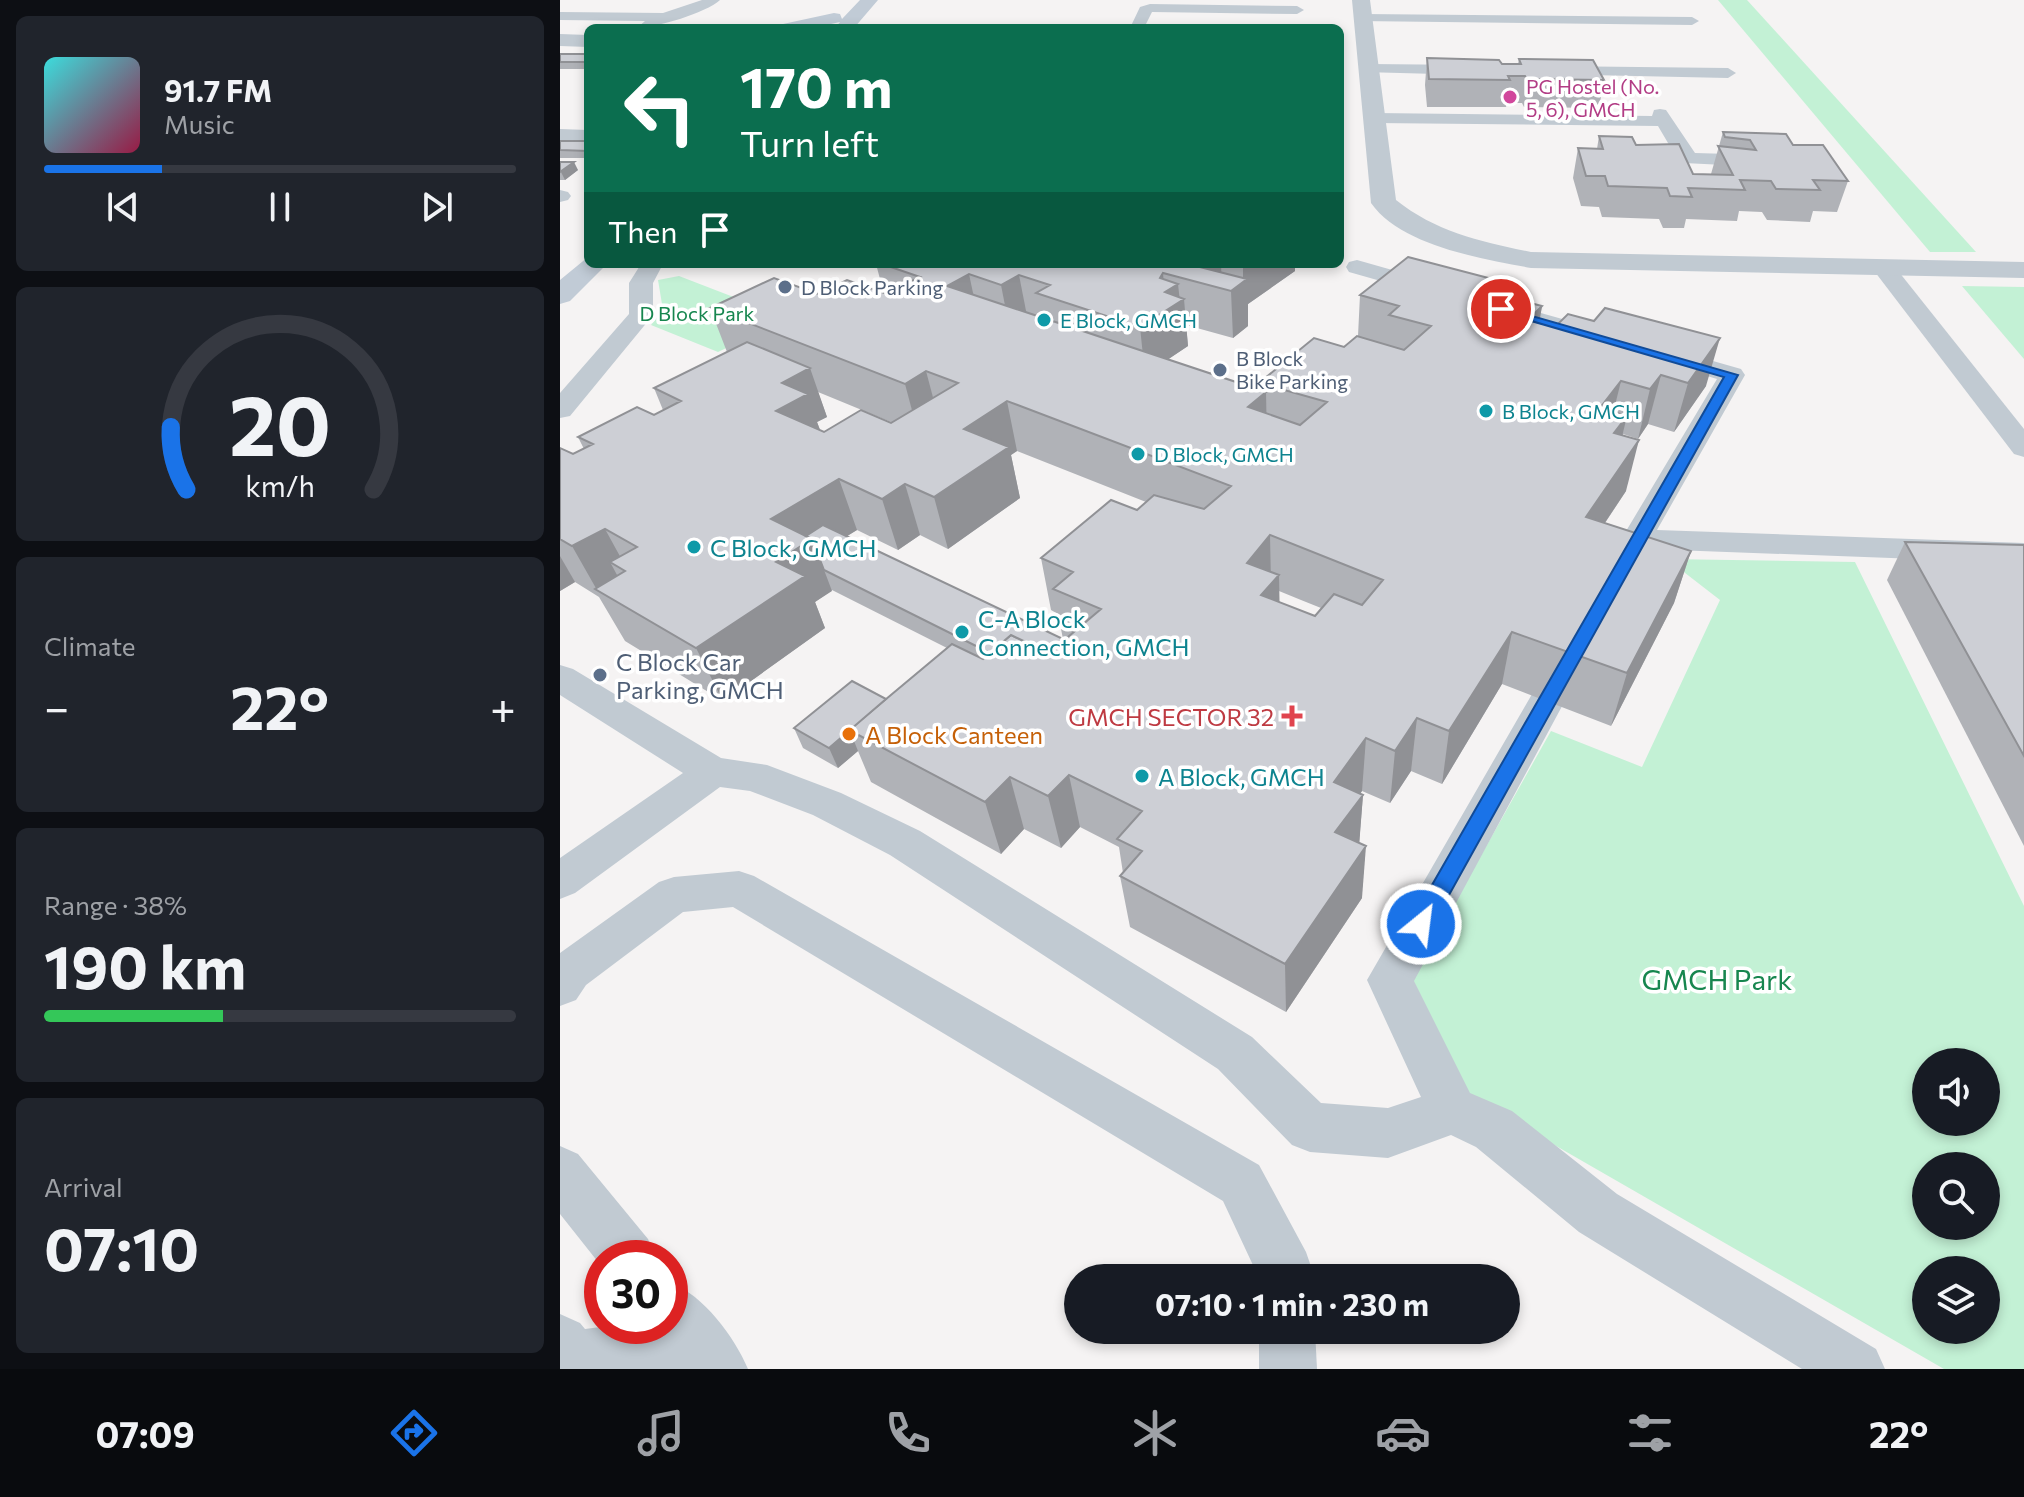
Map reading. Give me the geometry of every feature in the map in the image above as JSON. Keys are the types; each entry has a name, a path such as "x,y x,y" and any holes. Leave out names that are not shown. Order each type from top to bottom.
{"main road":[{"path":"839,24 855,0"},
{"path":"840,24 869,0"},
{"path":"560,263 584,242"},
{"path":"560,295 589,268"}],"street":[{"path":"560,16 663,17 696,9 713,0"},
{"path":"1524,0 1531,20"},
{"path":"1139,24 1145,10 1150,8 1230,4 1297,10"},
{"path":"1692,21 1568,27 1531,20 1362,9 1363,57 1375,118 1384,203 1403,221 1434,236 1531,260 2024,270"},
{"path":"651,24 663,17"},
{"path":"560,40 584,41"},
{"path":"1363,57 1496,70"},
{"path":"1528,71 1588,65 1636,72 1728,73"},
{"path":"1636,72 1675,130 1685,156 1691,159 1770,161"},
{"path":"1375,118 1675,130"},
{"path":"560,135 584,134"},
{"path":"1357,267 1447,293"},
{"path":"1883,267 2024,448"},
{"path":"560,410 641,315 641,283 650,268"},
{"path":"1477,302 1732,375 1636,539 1390,980 1452,1110 1494,1129 1598,1213 1856,1369"},
{"path":"1636,539 2024,553"},
{"path":"560,678 713,772 753,776 827,804 905,843 1235,1053 1310,1127 1388,1133 1452,1110"},
{"path":"560,881 713,772"},
{"path":"560,986 570,971 674,895 739,889 1241,1183 1283,1264"},
{"path":"560,1172 615,1240"},
{"path":"560,1343 572,1360 695,1340"},
{"path":"1287,1344 1288,1369"}],"green space":[{"path":"1718,0 1747,0 1976,252 1930,252"},
{"name":"D Block Park","path":"679,276 788,318 718,352 651,325 663,310 658,280"},
{"path":"1962,286 2024,287 2024,359"},
{"name":"GMCH Park","path":"1667,559 1855,562 2024,906 2024,1369 1944,1369 1469,1096 1412,978 1551,731 1642,767 1720,600"}],"building":[{"path":"560,54 584,54 584,62 560,62"},
{"path":"1427,58 1499,60 1502,64 1521,64 1519,59 1593,60 1604,80 1527,79 1525,76 1508,76 1510,80 1429,79"},
{"path":"1723,132 1786,134 1793,145 1823,145 1848,181 1813,180 1820,190 1776,189 1771,181 1740,180 1745,190 1688,188 1692,197 1670,196 1667,188 1608,186 1605,176 1586,176 1578,148 1603,149 1599,136 1632,137 1636,145 1679,144 1693,174 1733,175 1718,146 1756,150 1750,140 1725,137"},
{"path":"560,141 584,141 584,151 560,150"},
{"path":"560,162 574,162 560,172"},
{"path":"1408,257 1523,287 1511,298 1542,306 1528,320 1555,327 1568,314 1594,321 1605,308 1720,338 1688,383 1661,375 1650,389 1621,381 1600,408 1627,416 1614,433 1639,440 1586,517 1691,551 1627,673 1512,632 1449,731 1417,718 1395,751 1366,738 1334,782 1363,795 1335,832 1366,846 1285,964 1120,876 1142,851 1117,839 1142,811 1069,775 1048,796 1010,777 985,802 849,730 952,644 983,659 1011,635 1049,653 1101,609 1053,589 1073,572 1041,558 1111,500 1137,510 1154,495 1204,509 1231,486 1007,401 964,429 1009,447 934,497 905,484 882,499 839,479 771,519 812,539 776,562 805,576 696,648 595,589 625,571 610,562 637,547 605,529 572,546 560,539 560,448 573,454 593,444 578,437 637,407 654,415 681,401 654,388 747,342 810,368 782,383 808,394 776,411 824,432 861,410 891,423 958,383 926,371 905,384 710,308 774,278 818,294 847,280 887,294 920,277 894,268 1204,268 1247,279 1231,291 1163,273 1160,278 1178,284 1165,292 1184,299 1140,327 1036,293 1050,285 1019,275 1001,285 969,274 947,286 1266,392 1248,407 1300,425 1327,402 1259,383 1314,338 1344,347 1357,336 1404,350 1431,326 1389,315 1399,306 1360,295","holes":["1270,535 1383,580 1362,605 1334,594 1315,616 1261,595 1279,575 1247,563"]},
{"path":"823,525 1065,640 1049,653 1011,635 990,653 824,570 812,539 806,536"},
{"path":"1905,542 2024,545 2024,756"},
{"path":"852,681 886,699 829,748 794,728"}],"place":[{"name":"PG Hostel (No. 5, 6), GMCH","path":"1510,97"},
{"name":"D Block Parking","path":"785,287"},
{"name":"E Block, GMCH","path":"1044,320"},
{"name":"B Block Bike Parking","path":"1220,370"},
{"name":"B Block, GMCH","path":"1486,411"},
{"name":"D Block, GMCH","path":"1138,454"},
{"name":"C Block, GMCH","path":"694,547"},
{"name":"C-A Block Connection, GMCH","path":"962,632"},
{"name":"C Block Car Parking, GMCH","path":"600,675"},
{"name":"GMCH SECTOR 32","path":"1292,716"},
{"name":"A Block Canteen","path":"849,734"},
{"name":"A Block, GMCH","path":"1142,776"}],"route":[{"path":"1421,924 1636,539 1732,375 1501,309"}]}
